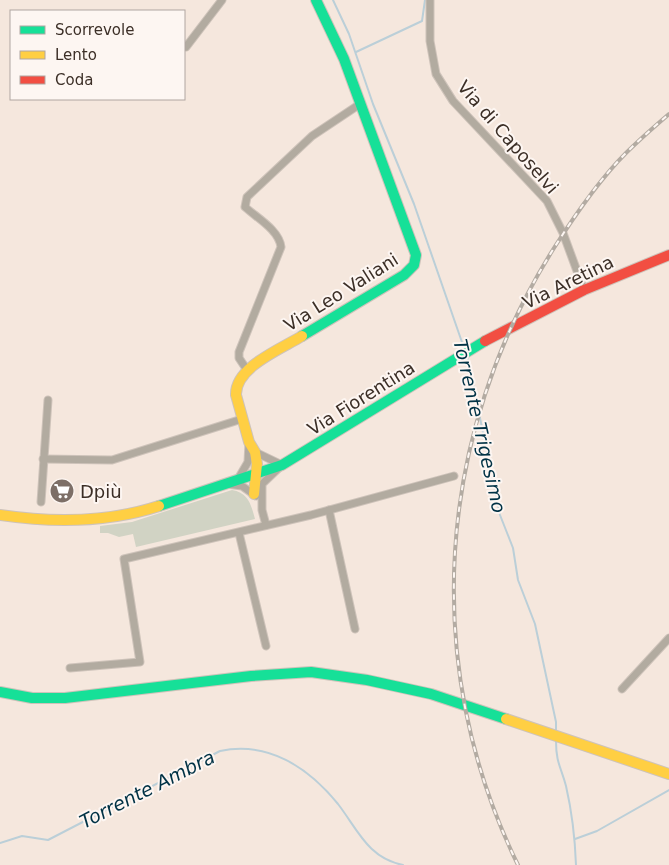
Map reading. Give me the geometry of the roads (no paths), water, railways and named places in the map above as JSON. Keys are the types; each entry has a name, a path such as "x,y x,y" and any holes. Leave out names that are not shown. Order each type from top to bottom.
{"street":[{"path":"186,47 222,0"},
{"name":"Via Leo Valiani","path":"247,370 404,275 414,265 415,248 344,59 316,0"},
{"name":"Via di Caposelvi","path":"430,0 430,41 436,74 453,101 546,201 563,233 584,290"},
{"path":"266,525 258,498 255,452 249,442 242,420 235,384 247,370 239,358 239,352 281,247 280,240 275,233 245,207 247,197 312,136 360,104"},
{"name":"Via Aretina","path":"482,343 584,290 669,255"},
{"name":"Via Fiorentina","path":"0,515 25,519 105,519 131,515 255,475 282,465 482,343"},
{"path":"41,502 48,400"},
{"path":"43,459 112,460 242,420"},
{"path":"249,442 248,462 262,484"},
{"path":"255,452 282,465 262,484 258,498"},
{"path":"248,462 231,483 242,486 258,498"},
{"path":"70,668 140,662 124,559 239,533 454,476"},
{"path":"329,510 355,629"},
{"path":"239,533 266,646"},
{"path":"622,689 669,638"},
{"path":"0,692 32,698 65,698 251,676 311,672 367,680 431,694 522,723 669,774"}],"waterway":[{"name":"Torrente Trigesimo","path":"333,0 349,34 373,104 414,204 464,348"},
{"path":"356,52 422,21 425,0"},
{"name":"Torrente Trigesimo","path":"467,355 500,515 513,548 518,580 535,624 556,722 556,731"},
{"name":"Torrente Trigesimo","path":"556,741 558,760 572,815 576,865"},
{"name":"Torrente Ambra","path":"0,843 22,836 48,840 220,751 238,749 271,754 300,768 314,779 338,804 358,833 372,849 381,856 403,865"},
{"path":"575,839 597,831 669,790"}],"railway":[{"path":"518,865 487,789 466,711 455,631 455,552 465,473 485,395 515,320 554,248 606,175 631,148 669,114"}],"place":[{"name":"Dpiù","path":"62,491"}]}
